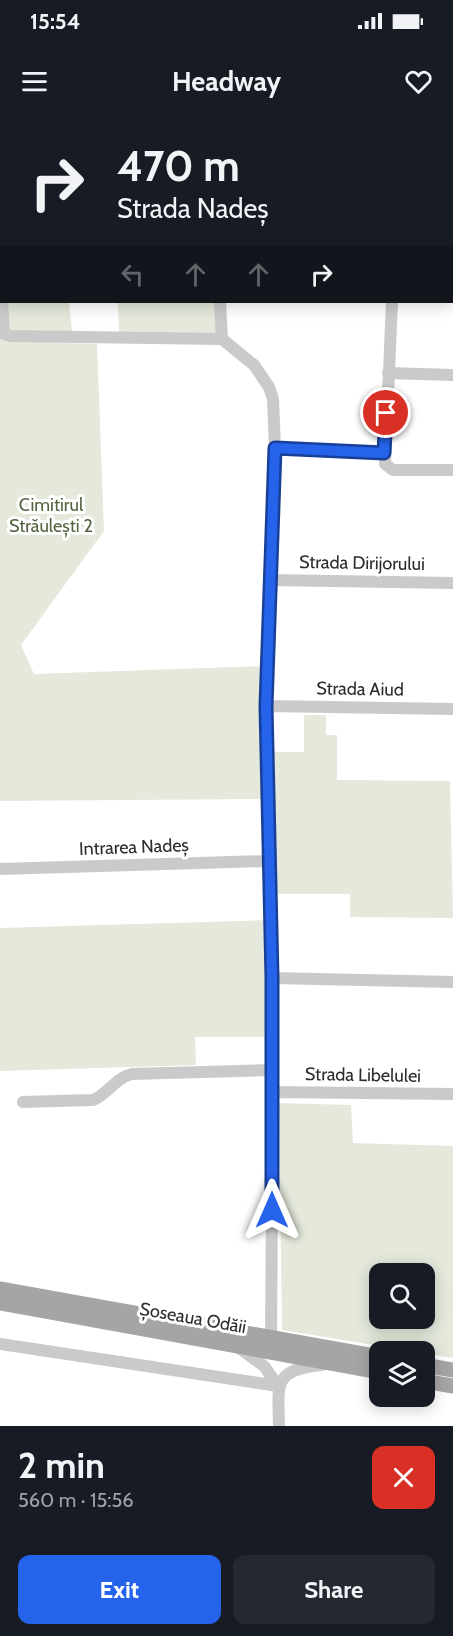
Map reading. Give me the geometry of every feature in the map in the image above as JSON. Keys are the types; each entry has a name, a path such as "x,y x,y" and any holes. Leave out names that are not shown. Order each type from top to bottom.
{"main road":[{"name":"Șoseaua Odăii","path":"0,1289 369,1355"},
{"name":"Șoseaua Odăii","path":"0,1303 369,1370"},
{"path":"435,1367 453,1370"},
{"path":"435,1383 453,1386"}],"street":[{"path":"2,303 4,334 9,336 222,339 245,356 269,387 273,399 275,448 266,706 273,1070 271,1338"},
{"path":"220,303 222,339"},
{"path":"392,303 385,464 393,470 453,470"},
{"path":"388,373 453,375"},
{"path":"275,448 384,453"},
{"name":"Strada Dirijorului","path":"270,580 453,583"},
{"name":"Strada Aiud","path":"266,706 453,709"},
{"name":"Intrarea Nadeș","path":"0,868 268,861"},
{"path":"272,978 453,982"},
{"path":"23,1102 93,1100 100,1097 122,1076 132,1074 273,1070"},
{"name":"Strada Libelulei","path":"273,1092 453,1094"},
{"path":"0,1344 278,1386"},
{"path":"237,1346 264,1366 278,1386 279,1426"},
{"path":"278,1386 288,1372 303,1367 334,1364"}],"green space":[{"name":"Cimitirul Străulești 2","path":"0,303 69,303 73,342 59,343 97,344 104,531 21,645 34,674 265,666 268,799 0,801"},
{"path":"118,303 220,303 222,339 119,337"},
{"path":"304,715 326,715 326,735 337,735 337,780 450,781 453,918 350,917 350,894 273,894 272,752 304,752"},
{"path":"269,920 272,1037 195,1037 196,1065 0,1071 0,928"},
{"path":"279,1103 351,1105 353,1143 453,1146 453,1358 435,1355 435,1341 369,1341 369,1344 282,1330"}],"route":[{"path":"272,1210 272,978 266,706 275,448 384,453 386,413"}]}
